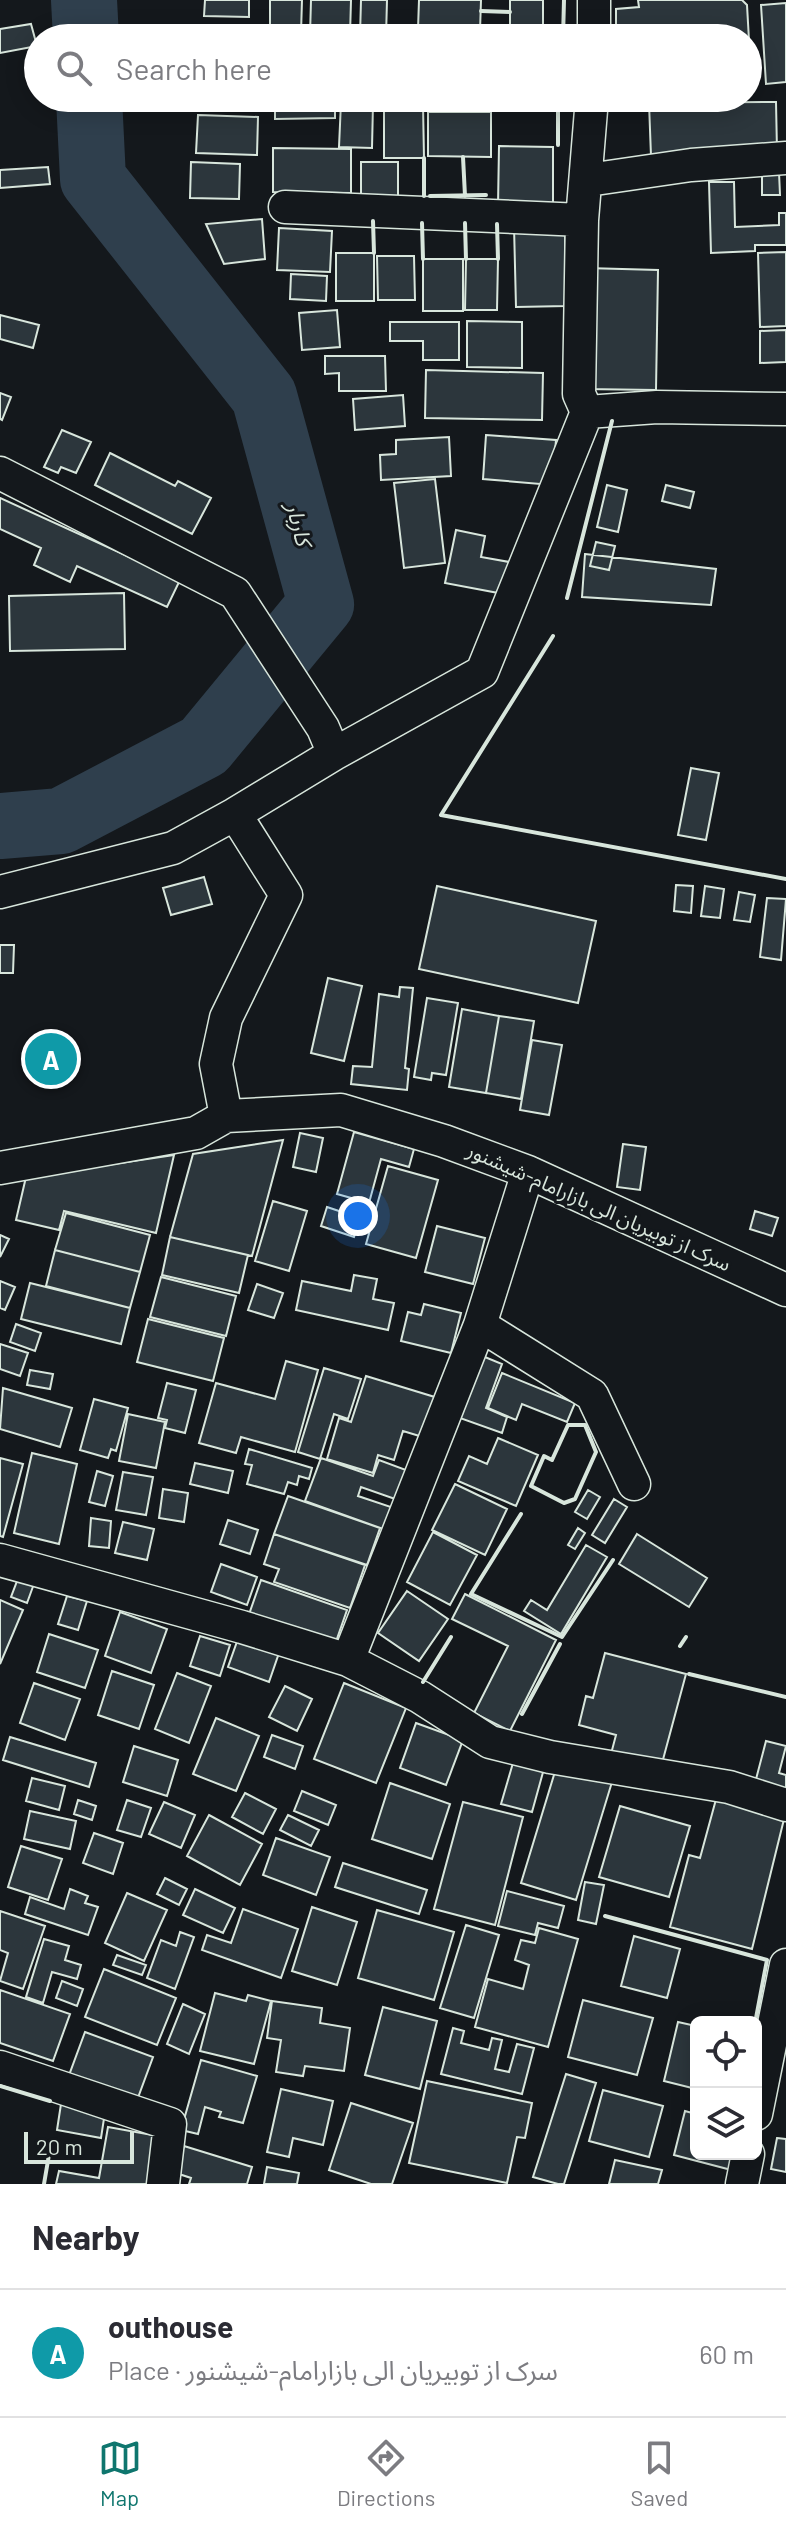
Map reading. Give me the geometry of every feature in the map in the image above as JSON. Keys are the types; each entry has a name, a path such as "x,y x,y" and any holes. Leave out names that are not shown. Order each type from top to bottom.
{"street":[{"path":"594,0 594,24"},
{"path":"0,892 173,848 235,814 329,741 482,672 587,412 579,394 582,220 588,180 591,112"},
{"path":"588,180 691,165 786,158"},
{"path":"285,207 582,220"},
{"path":"587,412 657,407 786,409"},
{"path":"0,473 235,593 329,741"},
{"path":"0,1168 196,1133 226,1116 216,1064 226,1018 286,895 235,814"},
{"name":"سرک از توبیریان الی بازارامام-شیشنور","path":"226,1116 341,1110 444,1141 528,1172 786,1290"},
{"path":"348,1660 480,1325 528,1172"},
{"path":"480,1325 592,1395 634,1484"},
{"path":"0,1560 348,1660 420,1697 490,1742 550,1757 729,1787 786,1805"},
{"path":"761,2088 786,1965"},
{"path":"0,2067 170,2124 163,2184"},
{"path":"742,2184 747,2160"}],"building":[{"path":"205,0 249,0 249,17 204,16"},
{"path":"270,0 302,0 301,24 270,24"},
{"path":"311,0 351,0 350,24 310,24"},
{"path":"361,0 387,0 386,24 360,24"},
{"path":"419,0 481,0 480,24 418,24"},
{"path":"510,0 543,0 543,24 510,24"},
{"path":"638,0 742,0 747,5 748,24 616,24 616,9 639,7"},
{"path":"786,3 786,82 766,84 761,5"},
{"path":"24,25 24,48 0,53 0,29"},
{"path":"762,102 776,102 777,151 651,156 649,112 762,112"},
{"path":"275,112 335,112 335,118 275,119"},
{"path":"341,112 373,112 372,148 339,147"},
{"path":"384,112 423,112 424,158 384,158"},
{"path":"428,112 491,112 491,157 428,156"},
{"path":"198,115 258,117 257,155 196,153"},
{"path":"499,146 553,147 553,207 498,206"},
{"path":"273,148 351,149 351,193 273,192"},
{"path":"191,162 240,164 239,199 190,198"},
{"path":"361,162 398,162 398,196 361,196"},
{"path":"48,167 50,184 0,188 0,170"},
{"path":"762,172 779,172 780,195 762,195"},
{"path":"709,182 734,182 735,227 779,225 779,213 786,213 786,245 755,245 755,251 711,253"},
{"path":"262,219 265,259 224,264 206,224"},
{"path":"565,225 566,306 516,307 514,226"},
{"path":"279,228 332,231 330,272 277,270"},
{"path":"786,252 786,326 760,327 758,253"},
{"path":"336,253 374,253 374,301 336,301"},
{"path":"377,256 414,256 415,300 378,300"},
{"path":"423,259 463,259 463,311 423,311"},
{"path":"466,259 498,259 497,310 465,310"},
{"path":"586,268 658,270 656,390 584,389"},
{"path":"291,274 327,276 326,301 290,299"},
{"path":"337,310 340,347 302,350 299,313"},
{"path":"0,315 39,325 33,348 0,339"},
{"path":"467,321 522,322 522,368 467,367"},
{"path":"390,322 459,322 459,360 423,360 423,341 390,341"},
{"path":"786,330 786,362 760,363 760,331"},
{"path":"325,356 385,356 386,391 339,391 339,373 325,374"},
{"path":"426,370 543,373 542,420 425,418"},
{"path":"0,393 11,397 2,420 0,419"},
{"path":"403,395 405,426 355,430 353,399"},
{"path":"62,430 91,442 76,473 61,467 58,473 44,467"},
{"path":"486,435 556,440 552,485 483,479"},
{"path":"449,437 451,476 381,480 380,455 396,454 396,440"},
{"path":"110,453 175,486 178,481 211,498 192,534 95,485"},
{"path":"435,479 445,563 404,568 394,483"},
{"path":"607,485 627,490 618,532 597,527"},
{"path":"666,485 694,492 690,508 662,501"},
{"path":"0,498 180,580 167,607 77,566 70,582 34,565 41,548 0,529"},
{"path":"456,530 485,536 481,557 515,563 509,595 445,583"},
{"path":"596,542 615,546 609,570 590,566"},
{"path":"585,554 716,569 711,605 582,597"},
{"path":"124,593 125,649 10,651 9,596"},
{"path":"691,768 719,773 706,840 678,835"},
{"path":"204,877 212,904 171,915 163,888"},
{"path":"676,885 693,886 691,913 674,911"},
{"path":"437,886 596,921 578,1003 419,969"},
{"path":"705,886 724,889 720,918 701,916"},
{"path":"739,892 755,895 750,922 734,920"},
{"path":"767,898 786,899 781,960 760,957"},
{"path":"0,945 14,945 13,973 0,973"},
{"path":"328,978 362,986 344,1061 311,1053"},
{"path":"400,987 413,988 405,1068 409,1069 407,1090 351,1084 353,1066 372,1067 379,994 399,997"},
{"path":"427,998 458,1003 446,1075 432,1073 431,1080 414,1077"},
{"path":"462,1009 499,1016 486,1093 449,1087"},
{"path":"499,1016 534,1021 521,1099 486,1093"},
{"path":"69,1038 74,1075 32,1080 28,1044"},
{"path":"532,1040 562,1045 549,1115 520,1110"},
{"path":"354,1132 414,1149 409,1167 381,1159 369,1203 337,1194"},
{"path":"300,1133 323,1138 316,1172 293,1167"},
{"path":"283,1140 252,1256 170,1237 193,1154"},
{"path":"623,1144 646,1147 640,1190 617,1187"},
{"path":"174,1155 156,1233 64,1211 59,1230 16,1220 26,1177"},
{"path":"388,1166 438,1180 416,1258 366,1244"},
{"path":"273,1201 307,1211 289,1271 255,1261"},
{"path":"327,1207 360,1218 354,1237 321,1226"},
{"path":"755,1211 778,1218 772,1236 750,1229"},
{"path":"66,1213 150,1235 140,1272 55,1250"},
{"path":"437,1226 485,1238 473,1284 425,1272"},
{"path":"0,1235 9,1239 0,1257"},
{"path":"170,1237 248,1255 239,1293 162,1275"},
{"path":"55,1250 140,1272 130,1308 46,1286"},
{"path":"354,1275 377,1279 373,1299 394,1303 388,1330 296,1310 302,1281 351,1291"},
{"path":"161,1277 236,1296 226,1336 150,1317"},
{"path":"0,1281 15,1287 5,1310 0,1308"},
{"path":"30,1283 130,1308 121,1344 21,1319"},
{"path":"257,1284 283,1293 274,1318 248,1310"},
{"path":"424,1304 461,1313 451,1353 401,1341 408,1312 421,1315"},
{"path":"148,1319 224,1338 213,1381 137,1362"},
{"path":"16,1324 41,1333 35,1351 10,1342"},
{"path":"0,1344 28,1353 20,1376 0,1369"},
{"path":"480,1355 502,1364 486,1408 507,1417 502,1433 457,1417"},
{"path":"286,1361 318,1370 295,1452 241,1437 236,1453 199,1443 216,1383 275,1399"},
{"path":"324,1368 361,1379 348,1419 334,1414 320,1459 298,1452"},
{"path":"30,1370 53,1374 50,1389 27,1385"},
{"path":"502,1373 575,1403 567,1422 522,1404 516,1420 488,1408"},
{"path":"366,1376 438,1398 426,1438 403,1431 394,1460 378,1455 373,1473 327,1459 339,1418 351,1422"},
{"path":"167,1383 196,1390 185,1433 165,1428 167,1420 158,1418"},
{"path":"3,1388 72,1408 60,1447 0,1429"},
{"path":"94,1399 128,1408 116,1451 111,1449 108,1458 80,1450"},
{"path":"128,1414 165,1422 156,1468 119,1461"},
{"path":"498,1438 538,1455 516,1506 458,1481 469,1456 487,1464"},
{"path":"249,1449 312,1468 309,1479 299,1476 297,1485 288,1482 284,1494 247,1484 252,1465 245,1464"},
{"path":"32,1453 77,1464 59,1544 14,1533"},
{"path":"0,1458 23,1464 3,1537 0,1536"},
{"path":"321,1458 373,1476 379,1460 406,1470 395,1499 361,1487 358,1496 394,1508 386,1530 305,1501"},
{"path":"195,1463 233,1471 228,1493 190,1484"},
{"path":"97,1471 113,1476 105,1506 89,1502"},
{"path":"123,1472 153,1477 146,1515 116,1510"},
{"path":"455,1484 507,1509 485,1555 432,1530"},
{"path":"163,1489 188,1493 184,1522 159,1518"},
{"path":"588,1490 600,1497 587,1519 575,1512"},
{"path":"288,1496 380,1528 367,1565 274,1534"},
{"path":"614,1499 627,1507 605,1543 592,1535"},
{"path":"91,1518 111,1521 109,1548 89,1546"},
{"path":"228,1520 258,1530 250,1554 220,1544"},
{"path":"123,1522 154,1529 147,1560 115,1553"},
{"path":"578,1528 585,1533 575,1549 568,1545"},
{"path":"433,1532 477,1555 450,1605 407,1582"},
{"path":"274,1534 365,1565 350,1608 274,1582 279,1569 264,1564"},
{"path":"637,1534 707,1578 689,1607 619,1564"},
{"path":"586,1545 607,1557 561,1634 524,1611 531,1600 547,1610"},
{"path":"221,1564 257,1577 247,1605 211,1592"},
{"path":"19,1576 35,1581 27,1603 11,1597"},
{"path":"261,1580 347,1610 332,1653 246,1623"},
{"path":"407,1591 448,1619 419,1661 378,1633"},
{"path":"465,1594 556,1640 510,1731 474,1713 508,1646 452,1619"},
{"path":"67,1596 87,1601 78,1630 58,1624"},
{"path":"0,1600 23,1610 0,1664"},
{"path":"120,1612 167,1629 151,1673 105,1656"},
{"path":"49,1634 98,1650 85,1688 37,1672"},
{"path":"200,1636 230,1645 220,1676 190,1666"},
{"path":"239,1636 280,1650 269,1682 228,1667"},
{"path":"605,1653 686,1674 661,1767 611,1754 616,1735 579,1725 586,1696 593,1698"},
{"path":"112,1671 154,1685 139,1729 98,1715"},
{"path":"177,1673 211,1686 189,1743 155,1729"},
{"path":"34,1683 80,1699 65,1740 20,1723"},
{"path":"344,1683 406,1708 376,1783 314,1759"},
{"path":"285,1686 312,1699 297,1731 269,1717"},
{"path":"216,1718 259,1736 236,1791 193,1774"},
{"path":"416,1723 463,1740 446,1785 400,1768"},
{"path":"272,1735 303,1746 295,1769 264,1757"},
{"path":"10,1737 96,1763 89,1787 3,1760"},
{"path":"766,1741 786,1746 779,1773 786,1775 786,1792 755,1783"},
{"path":"134,1746 178,1760 167,1796 123,1782"},
{"path":"515,1756 545,1765 532,1812 501,1804"},
{"path":"557,1765 612,1782 576,1900 521,1883"},
{"path":"32,1778 65,1786 59,1810 26,1801"},
{"path":"390,1783 450,1804 432,1859 372,1839"},
{"path":"302,1791 336,1805 328,1825 294,1811"},
{"path":"718,1792 786,1811 752,1949 670,1927 689,1855 700,1858"},
{"path":"245,1793 276,1809 263,1834 232,1817"},
{"path":"78,1800 96,1806 92,1820 74,1814"},
{"path":"127,1800 151,1808 141,1837 117,1830"},
{"path":"164,1802 195,1815 181,1848 149,1834"},
{"path":"463,1802 523,1817 495,1925 434,1909"},
{"path":"620,1806 690,1826 669,1897 599,1877"},
{"path":"30,1811 76,1821 70,1849 24,1839"},
{"path":"209,1815 262,1844 240,1885 187,1856"},
{"path":"288,1815 319,1830 311,1846 280,1830"},
{"path":"94,1833 123,1843 113,1874 83,1863"},
{"path":"276,1838 330,1857 316,1895 263,1875"},
{"path":"21,1846 62,1859 48,1900 8,1887"},
{"path":"343,1863 427,1890 419,1914 335,1887"},
{"path":"165,1878 187,1889 179,1905 157,1894"},
{"path":"585,1882 604,1885 596,1924 578,1920"},
{"path":"70,1889 88,1896 85,1903 98,1907 88,1935 25,1914 30,1897 64,1909"},
{"path":"195,1889 235,1908 223,1933 183,1915"},
{"path":"507,1891 564,1906 558,1928 538,1923 535,1935 498,1926"},
{"path":"127,1893 167,1910 144,1961 105,1943"},
{"path":"312,1907 357,1922 337,1985 292,1971"},
{"path":"243,1909 298,1929 281,1978 202,1950 207,1935 231,1943"},
{"path":"377,1910 454,1932 434,2000 358,1978"},
{"path":"0,1911 45,1926 23,1989 0,1981 8,1953 0,1950"},
{"path":"466,1925 499,1935 474,2018 440,2008"},
{"path":"539,1928 578,1939 548,2047 475,2027 488,1979 523,1989 529,1965 515,1960 521,1940 535,1943"},
{"path":"180,1932 194,1937 175,1989 147,1978 161,1940 176,1946"},
{"path":"634,1936 680,1949 667,1998 621,1986"},
{"path":"44,1939 69,1946 65,1960 81,1965 77,1979 52,1972 43,2003 26,1997"},
{"path":"117,1955 146,1965 142,1975 113,1965"},
{"path":"104,1969 176,1998 157,2045 85,2017"},
{"path":"62,1981 83,1989 77,2006 56,1998"},
{"path":"0,1990 70,2014 53,2061 0,2043"},
{"path":"215,1993 246,2001 248,1995 271,2001 254,2064 200,2051"},
{"path":"583,2000 653,2018 637,2075 568,2057"},
{"path":"272,2001 322,2008 320,2023 350,2028 344,2071 305,2066 303,2076 276,2072 281,2040 267,2038"},
{"path":"183,2004 205,2014 189,2054 167,2044"},
{"path":"383,2007 437,2021 420,2089 365,2075"},
{"path":"678,2022 690,2025 690,2088 664,2081"},
{"path":"453,2028 464,2031 461,2043 489,2050 492,2038 502,2040 495,2069 509,2072 517,2044 534,2048 522,2094 441,2074"},
{"path":"85,2032 153,2057 136,2103 68,2078"},
{"path":"201,2060 257,2076 243,2123 219,2117 221,2112 205,2107 198,2134 181,2130"},
{"path":"566,2074 596,2083 564,2184 558,2184 533,2177"},
{"path":"427,2081 532,2103 525,2138 517,2137 507,2183 409,2163"},
{"path":"281,2089 333,2101 323,2145 293,2138 289,2157 267,2152"},
{"path":"603,2090 663,2106 649,2157 589,2141"},
{"path":"351,2103 413,2123 392,2184 371,2184 329,2170"},
{"path":"61,2104 105,2112 101,2138 57,2130"},
{"path":"685,2111 690,2112 690,2159 674,2155"},
{"path":"108,2127 158,2136 149,2184 56,2184 59,2171 99,2178"},
{"path":"777,2138 786,2139 786,2172 771,2169"},
{"path":"184,2146 252,2167 247,2184 189,2184 191,2178 176,2173"},
{"path":"615,2160 662,2170 658,2184 609,2184"},
{"path":"693,2160 742,2160 739,2172"},
{"path":"267,2167 299,2173 297,2184 264,2184"}],"waterway":[{"name":"کاربار","path":"84,0 85,24"},
{"name":"کاربار","path":"0,826 61,821 204,746 321,604 264,396 93,179 90,112"}],"wall":[{"path":"563,24 564,0"},
{"path":"481,11 510,12"},
{"path":"558,112 558,145"},
{"path":"463,157 465,196"},
{"path":"424,158 424,196"},
{"path":"430,196 486,195"},
{"path":"373,221 374,253"},
{"path":"422,223 423,259"},
{"path":"465,223 466,259"},
{"path":"497,224 498,259"},
{"path":"567,598 612,421"},
{"path":"553,636 441,815 786,879"},
{"path":"568,1425 585,1425 596,1452 575,1499 564,1503 531,1486 544,1456 552,1460 568,1425"},
{"path":"521,1514 471,1594 562,1637 613,1560"},
{"path":"423,1682 451,1637"},
{"path":"680,1646 686,1637"},
{"path":"522,1714 560,1644"},
{"path":"689,1674 786,1697"},
{"path":"605,1916 767,1960 756,2016"},
{"path":"0,2086 50,2101"},
{"path":"44,2184 51,2143"}],"place":[{"name":"outhouse","path":"51,1059"}]}
